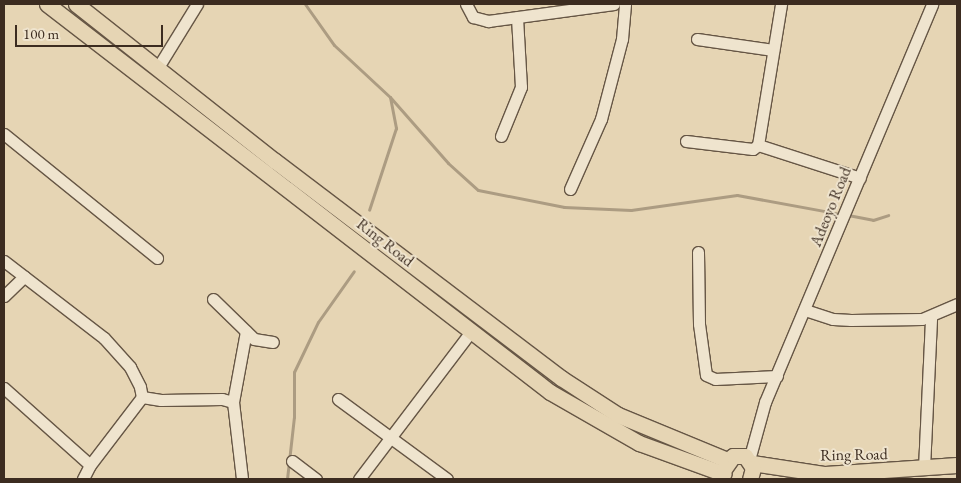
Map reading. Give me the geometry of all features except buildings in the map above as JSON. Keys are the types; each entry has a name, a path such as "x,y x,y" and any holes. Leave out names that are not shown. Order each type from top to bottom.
{"main road":[{"name":"Ring Road","path":"46,4 269,172 470,333 590,418 640,443 734,469 825,474 957,466"},
{"name":"Ring Road","path":"76,4 157,69 476,314 584,394 627,420 734,469"},
{"path":"734,469 750,479"}],"street":[{"path":"157,69 198,4"},
{"path":"466,4 478,19 516,17 614,4"},
{"path":"570,189 601,119 622,39 625,4"},
{"path":"686,141 753,149 758,145 781,4"},
{"name":"Adeoyo Road","path":"734,469 777,376 932,4"},
{"path":"501,136 511,117 520,87 516,17"},
{"path":"697,39 773,50"},
{"path":"4,134 157,258"},
{"path":"758,145 860,178"},
{"path":"698,252 699,324 706,375 715,379 777,376"},
{"path":"4,261 104,338 130,367 142,397"},
{"path":"4,296 24,277"},
{"path":"213,299 254,339 273,342"},
{"path":"805,310 833,319 931,317 957,304"},
{"path":"924,468 931,317"},
{"path":"242,479 234,402 246,331"},
{"path":"359,479 393,437 470,333"},
{"path":"4,388 90,464"},
{"path":"142,397 161,400 222,399 234,402"},
{"path":"83,479 90,464 142,397"},
{"path":"338,399 393,437 447,479"},
{"path":"292,461 316,479"}],"waterway":[{"path":"305,4 334,45 390,97 396,128 369,210"},
{"path":"390,97 448,163 478,190 564,207 631,210 737,195 841,214"},
{"path":"848,215 873,220 888,215"},
{"path":"287,479 294,417 294,372 318,322 354,271"}]}
